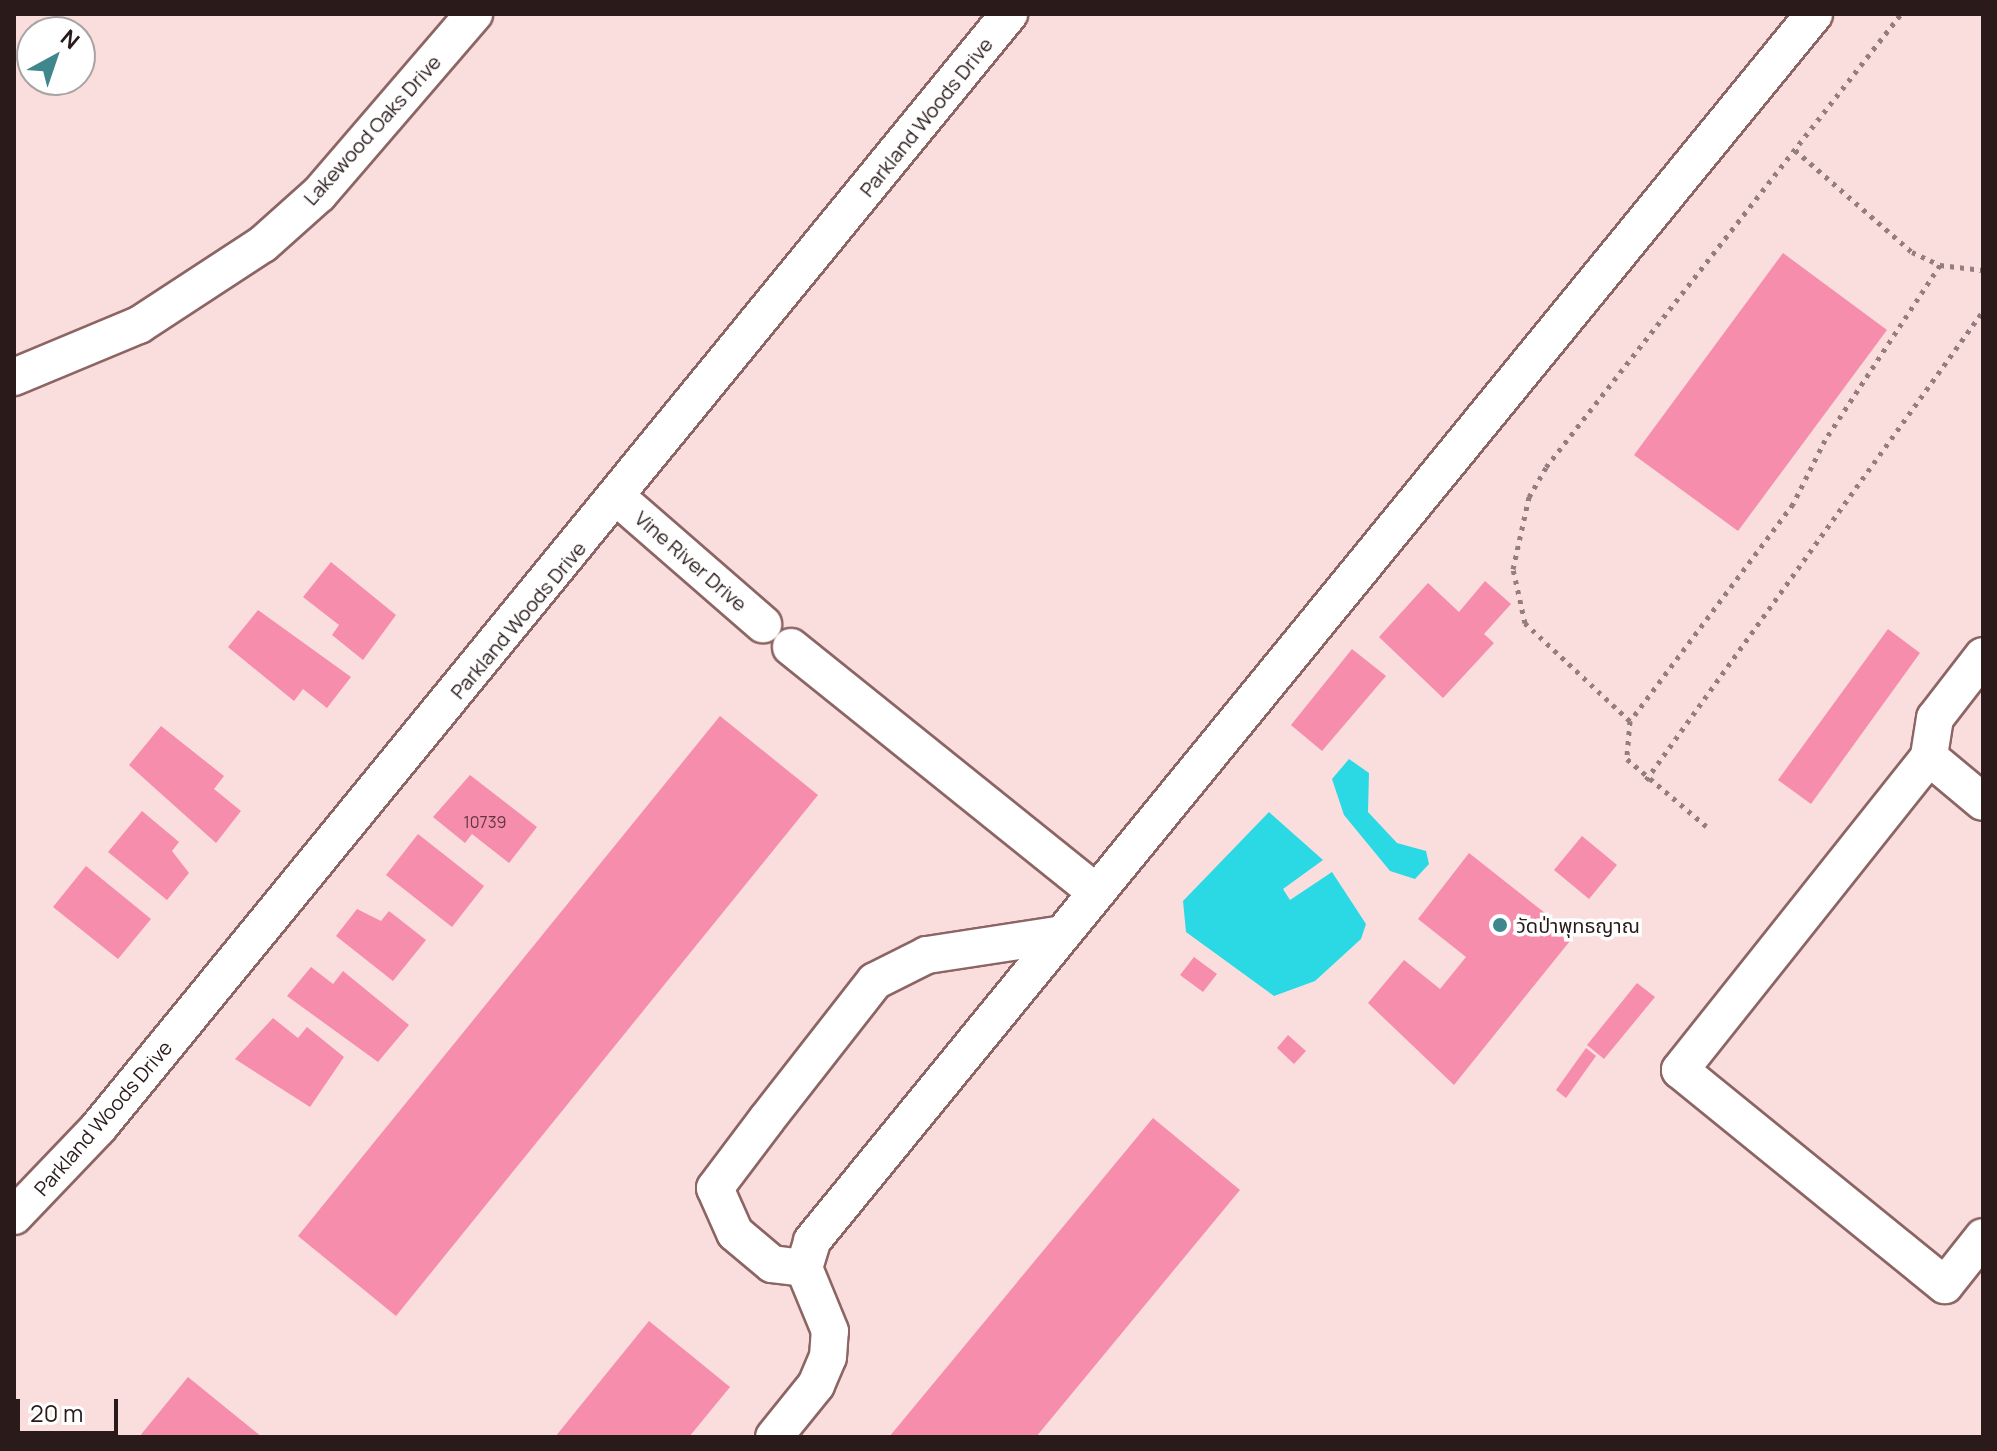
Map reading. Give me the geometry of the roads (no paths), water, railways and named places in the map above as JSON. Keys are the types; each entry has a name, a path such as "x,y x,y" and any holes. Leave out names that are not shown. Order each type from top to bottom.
{"street":[{"name":"Lakewood Oaks Drive","path":"14,377 139,325 263,244 319,194 474,14"},
{"name":"Parkland Woods Drive","path":"14,1216 99,1127 619,499 1009,14"},
{"path":"774,1437 816,1385 828,1357 830,1331 804,1268 812,1241 1058,935 1814,14"},
{"name":"Vine River Drive","path":"619,499 763,624"},
{"path":"791,647 1094,891"},
{"path":"1983,656 1935,718 1929,757 1680,1070 1945,1285 1983,1237"},
{"path":"1929,757 1983,802"},
{"path":"804,1268 772,1264 735,1233 715,1188 767,1119 875,981 927,955 1058,935"}],"water":[{"path":"1349,759 1369,773 1368,812 1397,843 1426,851 1429,864 1415,879 1390,871 1344,815 1332,779"},
{"path":"1269,812 1323,860 1283,889 1290,900 1332,872 1366,924 1361,939 1315,981 1274,996 1186,932 1183,901"}],"place":[{"name":"วัดป่าพุทธญาณ","path":"1500,925"}]}
